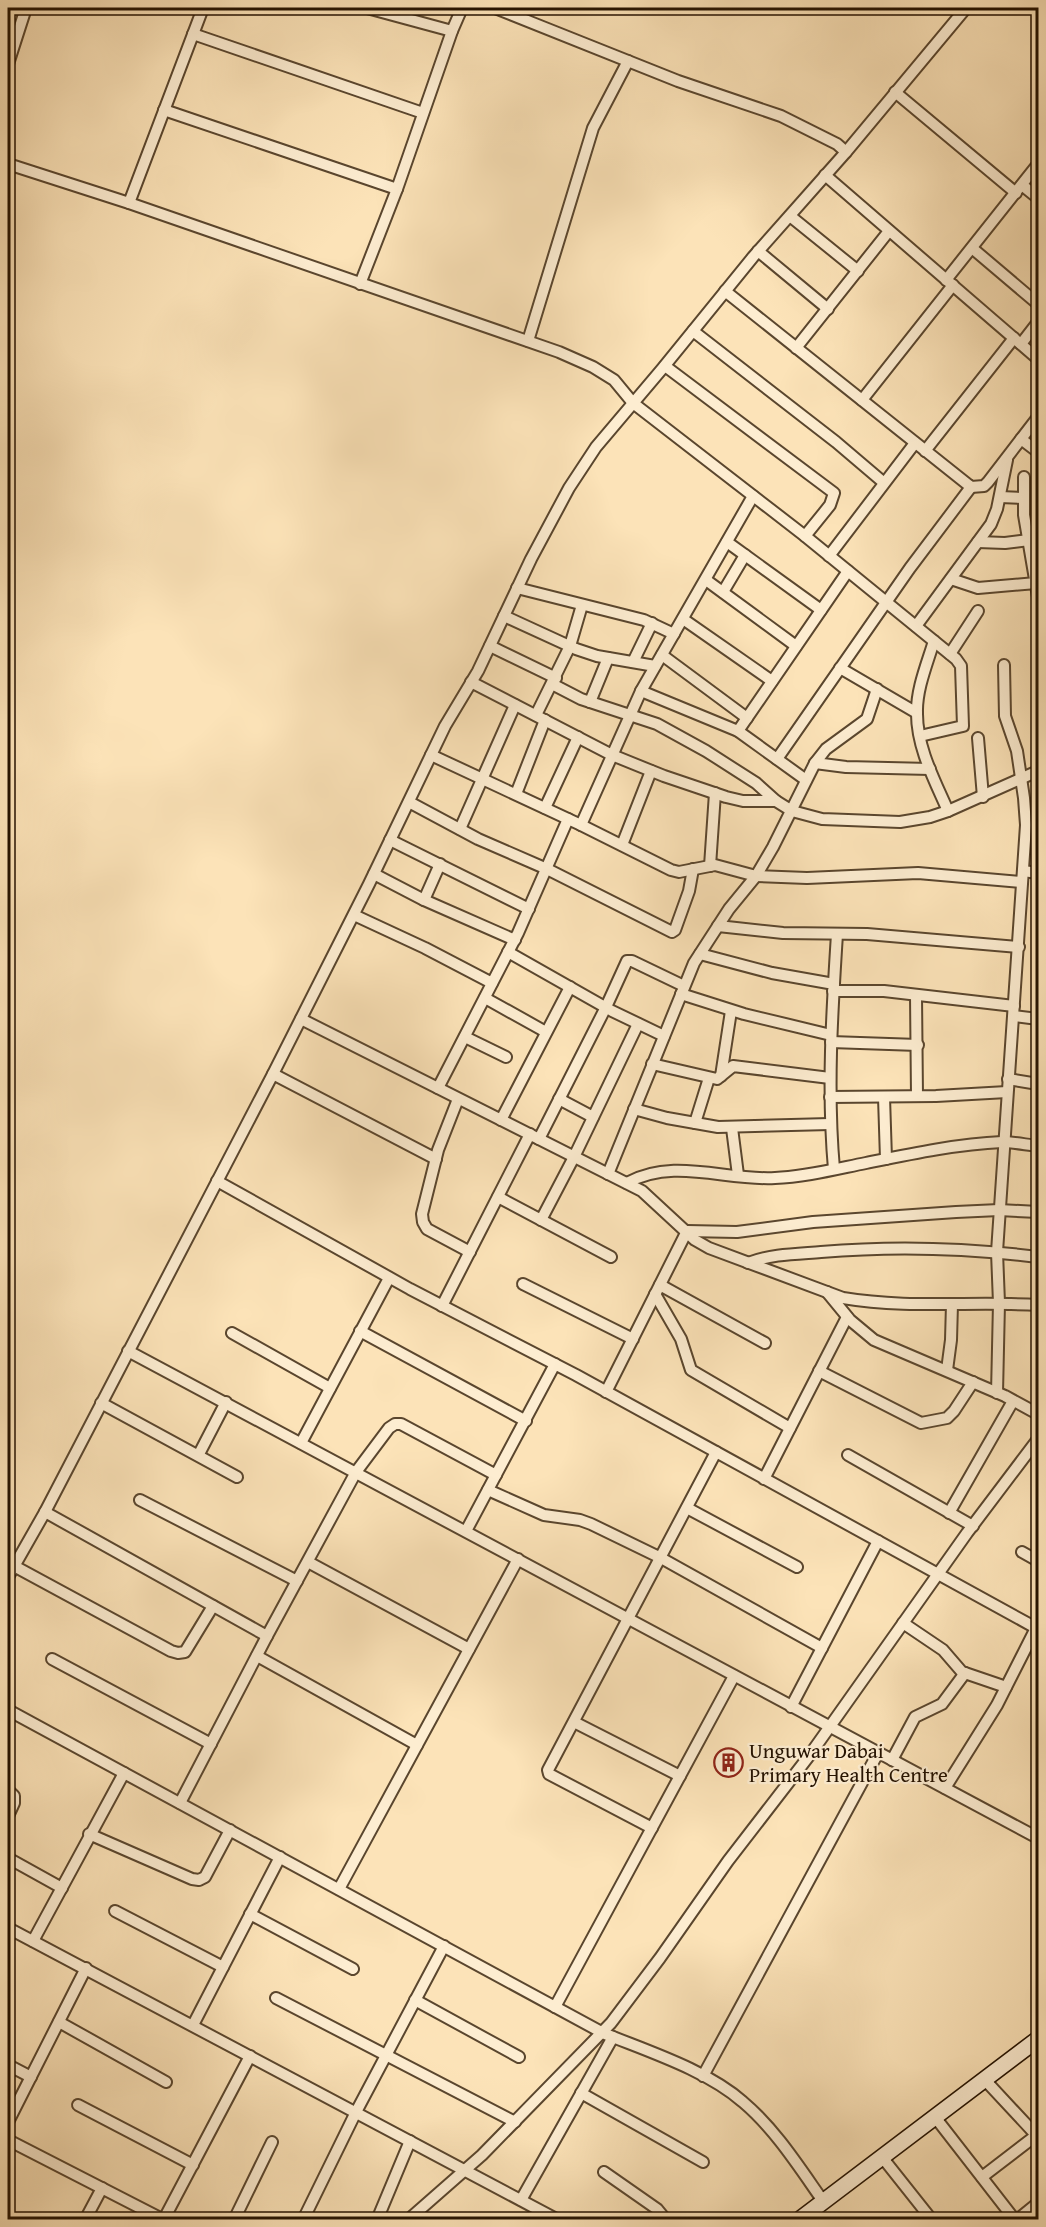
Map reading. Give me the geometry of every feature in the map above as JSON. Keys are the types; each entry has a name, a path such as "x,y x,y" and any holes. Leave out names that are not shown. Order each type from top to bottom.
{"street":[{"path":"8,64 26,8"},
{"path":"129,203 202,8"},
{"path":"367,8 382,10 452,31"},
{"path":"360,284 462,8"},
{"path":"495,8 678,81 782,116 837,144 846,152"},
{"path":"8,1577 45,1512 273,1074 354,915 445,726 490,646 569,488 596,447 758,251 846,152 966,8"},
{"path":"193,34 423,113"},
{"path":"528,341 593,128 628,61"},
{"path":"896,92 1019,189 1038,198"},
{"path":"164,110 397,189"},
{"path":"8,164 129,203 559,352 593,367 614,380 633,403 805,536 956,659 961,666 963,726 920,736"},
{"path":"862,400 950,283 972,248 1038,164"},
{"path":"825,175 1038,359"},
{"path":"790,216 858,271"},
{"path":"796,348 889,231"},
{"path":"972,248 1038,304"},
{"path":"758,251 828,309"},
{"path":"725,291 971,487 984,486 1038,417"},
{"path":"925,451 1017,341 1038,322"},
{"path":"693,331 836,442 883,482"},
{"path":"665,366 834,493 830,505 805,536"},
{"path":"1021,439 1038,452"},
{"path":"830,556 883,482 915,443"},
{"path":"916,626 991,524 1000,497 1007,457"},
{"path":"1024,477 1023,498 1038,597"},
{"path":"777,759 910,568 971,487"},
{"path":"581,825 640,690 753,496"},
{"path":"1000,497 1023,498"},
{"path":"978,542 1005,543 1029,540"},
{"path":"727,542 821,610"},
{"path":"723,592 745,555"},
{"path":"738,731 848,571"},
{"path":"951,579 978,588 1036,583"},
{"path":"706,580 796,646"},
{"path":"517,588 652,623 674,634"},
{"path":"516,794 540,718 570,646 582,605"},
{"path":"950,654 978,611"},
{"path":"504,616 570,646 608,658 655,666"},
{"path":"683,619 772,681"},
{"path":"633,662 652,623"},
{"path":"934,641 922,682 917,713 920,736 930,769 948,811"},
{"path":"490,646 590,702 657,724 706,751 756,783 792,812 822,819 900,822 930,817 983,797 1038,771"},
{"path":"662,655 747,718"},
{"path":"590,702 608,658"},
{"path":"997,1393 999,1210 1026,825 1016,743 1005,716 1004,665"},
{"path":"840,668 917,713"},
{"path":"471,682 612,755 651,771 743,801 776,801"},
{"path":"608,1174 682,990 700,954 738,897 756,876 792,812 815,763 826,749 867,719 877,689"},
{"path":"640,690 738,731 806,780"},
{"path":"460,829 515,705"},
{"path":"545,808 578,737"},
{"path":"978,738 983,797"},
{"path":"431,755 671,870 680,872 715,865 756,876 807,878 918,873 1022,876 1038,873"},
{"path":"815,763 846,767 930,769"},
{"path":"622,845 651,771"},
{"path":"710,866 714,793"},
{"path":"409,802 491,845 547,869 672,932 675,930 683,908 693,869"},
{"path":"438,1088 515,940 568,819"},
{"path":"390,840 529,909"},
{"path":"424,900 440,864"},
{"path":"374,874 424,900 515,940"},
{"path":"354,915 473,971 492,983"},
{"path":"718,926 783,933 867,934 1019,947"},
{"path":"834,1169 830,1097 837,934"},
{"path":"508,952 606,1007 664,1036"},
{"path":"700,954 833,988 884,991 1014,1011 1038,1019"},
{"path":"442,1306 498,1197 559,1099 606,1007 625,964 629,961 682,990 731,1011 831,1038 918,1045"},
{"path":"501,1120 570,987"},
{"path":"916,996 917,1096"},
{"path":"485,998 546,1032"},
{"path":"721,1078 731,1011"},
{"path":"301,1019 642,1191 695,1240 709,1248 827,1292 856,1300 1038,1305"},
{"path":"540,1220 574,1157 638,1024"},
{"path":"465,1036 506,1057"},
{"path":"652,1064 717,1079 733,1066 831,1078"},
{"path":"273,1074 436,1159"},
{"path":"695,1123 709,1077"},
{"path":"1008,1079 1038,1084"},
{"path":"830,1097 1007,1092"},
{"path":"884,1097 886,1159"},
{"path":"458,1098 436,1159 422,1214 427,1229 470,1252"},
{"path":"559,1099 593,1117"},
{"path":"634,1109 667,1118 732,1128 830,1124"},
{"path":"732,1128 738,1175"},
{"path":"627,1183 645,1174 658,1172 704,1171 759,1179 777,1178 1003,1142 1038,1146"},
{"path":"217,1181 389,1278 555,1364 1037,1628 981,1732 945,1788"},
{"path":"498,1197 611,1257"},
{"path":"687,1231 737,1232 813,1222 999,1210 1038,1212"},
{"path":"606,1392 687,1231"},
{"path":"748,1263 771,1256 831,1251 997,1252 1038,1257"},
{"path":"301,1443 389,1278"},
{"path":"523,1284 633,1339"},
{"path":"657,1289 765,1343"},
{"path":"657,1289 681,1339 691,1370 790,1428"},
{"path":"827,1292 847,1317 874,1340 947,1370 1038,1414"},
{"path":"947,1370 952,1304"},
{"path":"764,1479 847,1317"},
{"path":"360,1331 526,1421"},
{"path":"232,1333 330,1388"},
{"path":"128,1351 1038,1838"},
{"path":"465,1532 555,1364"},
{"path":"819,1371 921,1422 947,1418 973,1382"},
{"path":"949,1513 1013,1401"},
{"path":"199,1455 226,1402"},
{"path":"101,1403 237,1477"},
{"path":"180,1803 356,1472 390,1428 395,1424 401,1424 496,1475"},
{"path":"521,2200 581,2093 608,2035 660,1958 728,1861 830,1728 973,1526 1037,1443"},
{"path":"652,1828 549,1774 548,1770 716,1452"},
{"path":"848,1455 973,1526"},
{"path":"488,1490 544,1515 580,1520 591,1524 661,1558 822,1648"},
{"path":"140,1500 297,1581"},
{"path":"687,1508 797,1568"},
{"path":"45,1512 267,1636"},
{"path":"791,1707 878,1540"},
{"path":"1022,1552 1038,1561"},
{"path":"339,1889 518,1559"},
{"path":"308,1562 469,1650"},
{"path":"14,1566 178,1653 185,1652 213,1606"},
{"path":"903,1623 943,1650 965,1673 1006,1687"},
{"path":"257,1656 417,1745"},
{"path":"52,1659 211,1744"},
{"path":"892,1760 915,1718 942,1704 965,1673"},
{"path":"555,2007 734,1676"},
{"path":"8,1710 608,2035 703,2076 742,2101 781,2143 823,2202"},
{"path":"574,1722 680,1776"},
{"path":"703,2076 879,1753"},
{"path":"33,1941 124,1773"},
{"path":"8,1791 14,1796 14,1803 8,1816"},
{"path":"89,1834 192,1880 199,1880 205,1877 230,1830"},
{"path":"193,2025 280,1857"},
{"path":"8,1858 62,1888"},
{"path":"115,1911 223,1967"},
{"path":"250,1914 353,1969"},
{"path":"8,1928 558,2220"},
{"path":"303,2220 356,2112 444,1946"},
{"path":"8,2122 86,1968"},
{"path":"276,1998 515,2122"},
{"path":"415,2000 519,2057"},
{"path":"59,2022 166,2082"},
{"path":"411,2217 464,2171 608,2035"},
{"path":"799,2220 1038,2039"},
{"path":"8,2140 164,2219 250,2056"},
{"path":"8,2065 30,2077"},
{"path":"982,2177 1038,2135 985,2080"},
{"path":"581,2093 703,2162"},
{"path":"78,2105 193,2165"},
{"path":"936,2117 1016,2220 1038,2204"},
{"path":"376,2220 410,2141"},
{"path":"234,2220 272,2142"},
{"path":"882,2157 929,2218"},
{"path":"604,2172 657,2209 666,2220"},
{"path":"85,2220 102,2188"},
{"path":"411,2217 425,2220"}],"place":[{"name":"Unguwar Dabai Primary Health Centre","path":"728,1762"}]}
